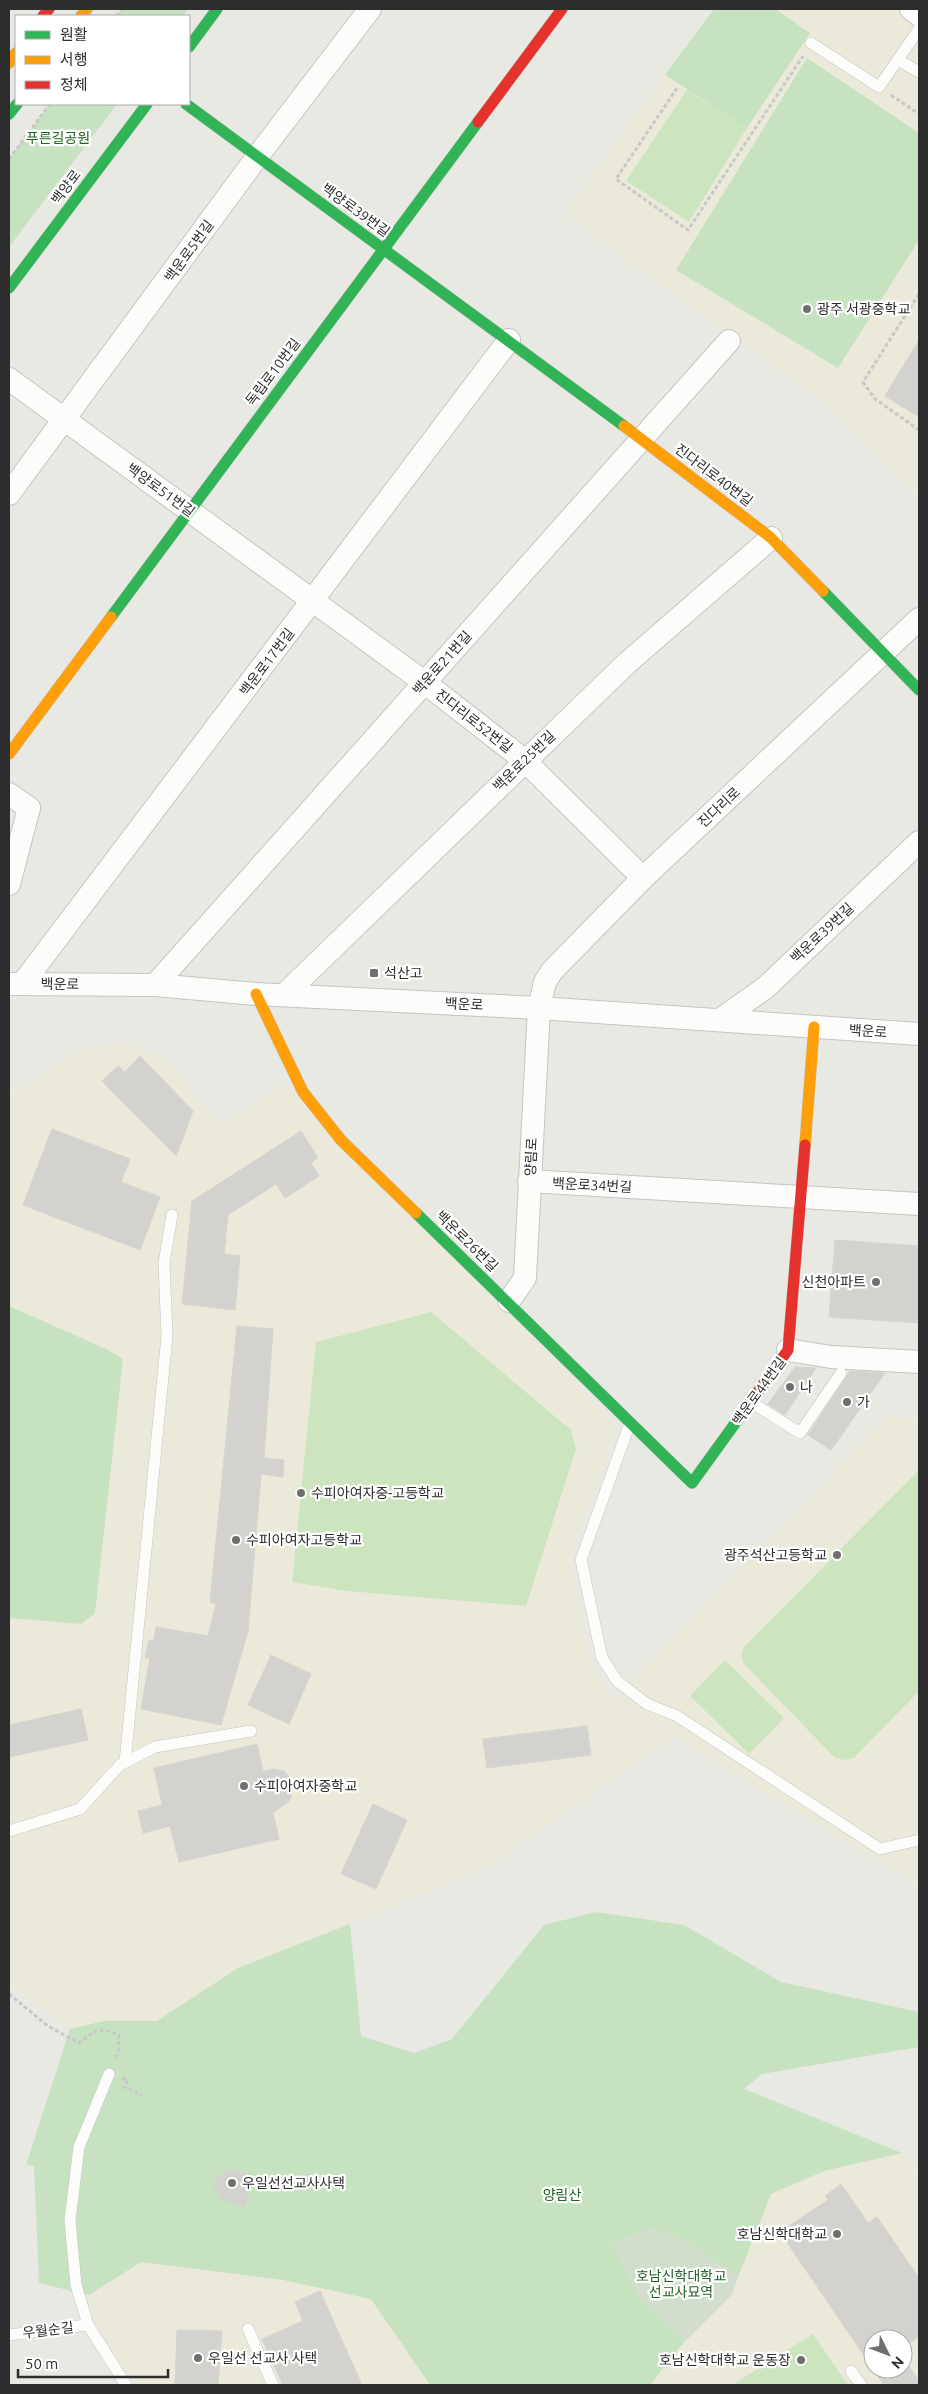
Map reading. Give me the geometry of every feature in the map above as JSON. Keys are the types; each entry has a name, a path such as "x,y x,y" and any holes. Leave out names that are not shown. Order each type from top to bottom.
{"street":[{"path":"190,47 217,9"},
{"name":"백운로5번길","path":"9,494 370,9"},
{"name":"독립로10번길","path":"9,754 562,9"},
{"path":"912,9 919,15"},
{"name":"백양로","path":"9,288 146,105"},
{"name":"백양로39번길","path":"187,105 510,340"},
{"name":"진다리로40번길","path":"510,340 771,538 919,690"},
{"name":"백운로17번길","path":"16,984 314,601 510,340"},
{"name":"백운로21번길","path":"155,985 728,342"},
{"name":"백양로51번길","path":"9,379 314,601"},
{"name":"백운로25번길","path":"286,994 524,760 627,663 771,538"},
{"name":"진다리로52번길","path":"314,601 424,682 524,760 643,878"},
{"name":"진다리로","path":"538,1008 545,982 552,971 643,878 919,619"},
{"path":"9,794 29,808 9,884"},
{"name":"백운로39번길","path":"721,1019 764,988 919,842"},
{"name":"백운로","path":"16,984 155,985 256,994 286,994 721,1019 919,1034"},
{"name":"백운로26번길","path":"256,994 303,1092 341,1140 509,1302 692,1483"},
{"name":"양림로","path":"509,1302 526,1278 538,1008"},
{"name":"백운로44번길","path":"692,1483 788,1350 814,1027"},
{"name":"백운로34번길","path":"529,1181 799,1197"},
{"path":"799,1197 919,1204"},
{"path":"788,1350 831,1357 919,1362"}],"lane":[{"path":"811,43 879,88 919,29"},
{"path":"898,60 919,72"},
{"path":"125,1762 167,1336 164,1263 172,1215"},
{"path":"751,1402 800,1433 842,1374"},
{"path":"630,1423 581,1560 602,1658 617,1681 647,1704 677,1716 880,1849 919,1840"},
{"path":"9,1831 80,1809 120,1765 155,1747 251,1731"},
{"path":"109,2074 79,2147 70,2220 76,2285 88,2325 126,2385"},
{"name":"우월순길","path":"9,2335 88,2325"},
{"path":"248,2330 273,2385"},
{"path":"851,2371 861,2385"}],"path":[{"path":"676,88 616,179 688,230 811,43"},
{"path":"879,88 919,114"},
{"path":"9,159 49,105"},
{"path":"919,294 863,382 875,400 919,430"},
{"path":"9,1994 48,2026 79,2043 96,2030 107,2030 119,2035 119,2050 109,2074 128,2080 124,2088 142,2096"}],"shaded area":[{"name":"광주 서광중학교","path":"714,9 898,9 919,24 919,498 816,396 574,222 567,209"},
{"name":"수피아여자중-고등학교","path":"120,1041 165,1058 219,1125 286,1084 617,1426 569,1559 590,1661 613,1701 889,1415 919,1421 919,1886 674,1737 490,1865 350,1924 238,1968 157,2021 104,2021 70,2029 9,1984 9,1097 81,1050"},
{"name":"호남신학대학교","path":"902,2153 919,2174 919,2385 650,2385 685,2341 731,2295 771,2194 824,2171"},
{"path":"141,2262 283,2280 371,2299 430,2385 134,2385 95,2322 89,2295"}],"green space":[{"path":"122,9 189,9 184,15 117,15"},
{"path":"714,9 775,9 810,33 747,128 665,75"},
{"path":"807,58 919,133 919,240 838,368 676,270"},
{"path":"687,90 747,128 689,222 626,181"},
{"name":"푸른길공원","path":"49,105 116,105 9,247 9,159"},
{"path":"9,1306 106,1349 123,1359 95,1613 81,1624 9,1618"},
{"path":"431,1312 571,1430 576,1449 526,1606 347,1591 292,1582 316,1342"},
{"path":"919,1470 919,1691 854,1758 844,1760 835,1758 744,1664 741,1656 743,1648"},
{"path":"725,1660 784,1718 749,1754 690,1696"},
{"name":"양림산","path":"596,1912 684,1925 781,1982 919,2012 919,2047 762,2074 744,2089 902,2153 824,2171 771,2194 731,2295 685,2341 650,2385 430,2385 371,2299 283,2280 141,2262 89,2295 39,2283 34,2166 26,2165 70,2029 104,2021 157,2021 238,1968 350,1924 361,2036 414,2053 452,2039 544,1925"},
{"name":"호남신학대학교 선교사묘역","path":"654,2228 685,2241 739,2275 731,2295 685,2341 638,2296 612,2242"},
{"name":"호남신학대학교 운동장","path":"813,2334 848,2385 732,2385"}],"building":[{"path":"919,340 919,417 885,396"},
{"path":"140,1056 193,1111 176,1156 102,1081 118,1066 125,1072"},
{"path":"52,1129 130,1159 121,1182 160,1197 140,1250 23,1205"},
{"path":"301,1131 318,1158 311,1163 319,1176 285,1198 276,1184 228,1215 224,1254 240,1256 235,1310 182,1304 192,1201"},
{"name":"신천아파트","path":"835,1240 919,1246 919,1323 829,1317"},
{"name":"수피아여자고등학교","path":"237,1326 273,1329 264,1458 284,1460 283,1477 261,1474 248,1631 221,1725 141,1709 150,1658 145,1658 149,1640 154,1640 156,1627 208,1636 216,1604 210,1602"},
{"name":"나","path":"795,1367 816,1368 785,1415 768,1404"},
{"name":"가","path":"850,1371 885,1373 831,1450 808,1435"},
{"path":"271,1655 311,1674 289,1724 248,1705"},
{"path":"81,1709 88,1740 9,1757 9,1725"},
{"path":"587,1726 591,1755 487,1768 483,1739"},
{"path":"257,1744 263,1771 274,1769 284,1771 291,1779 293,1789 290,1800 273,1813 279,1839 179,1862 170,1826 143,1833 138,1811 162,1805 154,1768"},
{"path":"373,1804 407,1820 376,1889 341,1874"},
{"name":"우일선선교사사택","path":"227,2169 252,2175 245,2207 217,2197 218,2191 213,2189 217,2175 223,2176"},
{"path":"841,2184 868,2223 877,2217 919,2278 919,2337 913,2341 913,2329 863,2329 863,2354 780,2232 828,2200 825,2196"},
{"path":"320,2291 362,2385 283,2385 262,2339 303,2321 295,2302"},
{"name":"우일선 선교사 사택","path":"177,2330 222,2331 218,2385 175,2385"},
{"path":"913,2372 919,2381 919,2385 884,2385 880,2379 913,2379"}],"traffic: fast":[{"path":"190,46 217,9"},
{"path":"9,114 16,105"},
{"path":"9,288 146,105"},
{"path":"187,105 624,426"},
{"path":"111,617 478,122"},
{"path":"823,591 919,690"},
{"path":"416,1213 692,1483 757,1393"}],"traffic: slow":[{"path":"82,15 87,9"},
{"path":"9,63 15,54"},
{"path":"624,426 770,537 823,591"},
{"path":"9,754 111,617"},
{"path":"256,994 303,1092 341,1140 416,1213"},
{"path":"805,1145 814,1027"}],"traffic: jam":[{"path":"44,15 49,9"},
{"path":"478,122 562,9"},
{"path":"757,1393 788,1350 805,1145"}],"place":[{"name":"광주 서광중학교","path":"807,309"},
{"name":"석산고","path":"374,973"},
{"name":"신천아파트","path":"876,1282"},
{"name":"나","path":"790,1387"},
{"name":"가","path":"847,1402"},
{"name":"수피아여자중-고등학교","path":"301,1493"},
{"name":"수피아여자고등학교","path":"236,1540"},
{"name":"광주석산고등학교","path":"837,1555"},
{"name":"수피아여자중학교","path":"244,1786"},
{"name":"우일선선교사사택","path":"232,2183"},
{"name":"호남신학대학교","path":"837,2234"},
{"name":"우일선 선교사 사택","path":"198,2358"},
{"name":"호남신학대학교 운동장","path":"801,2360"}]}
